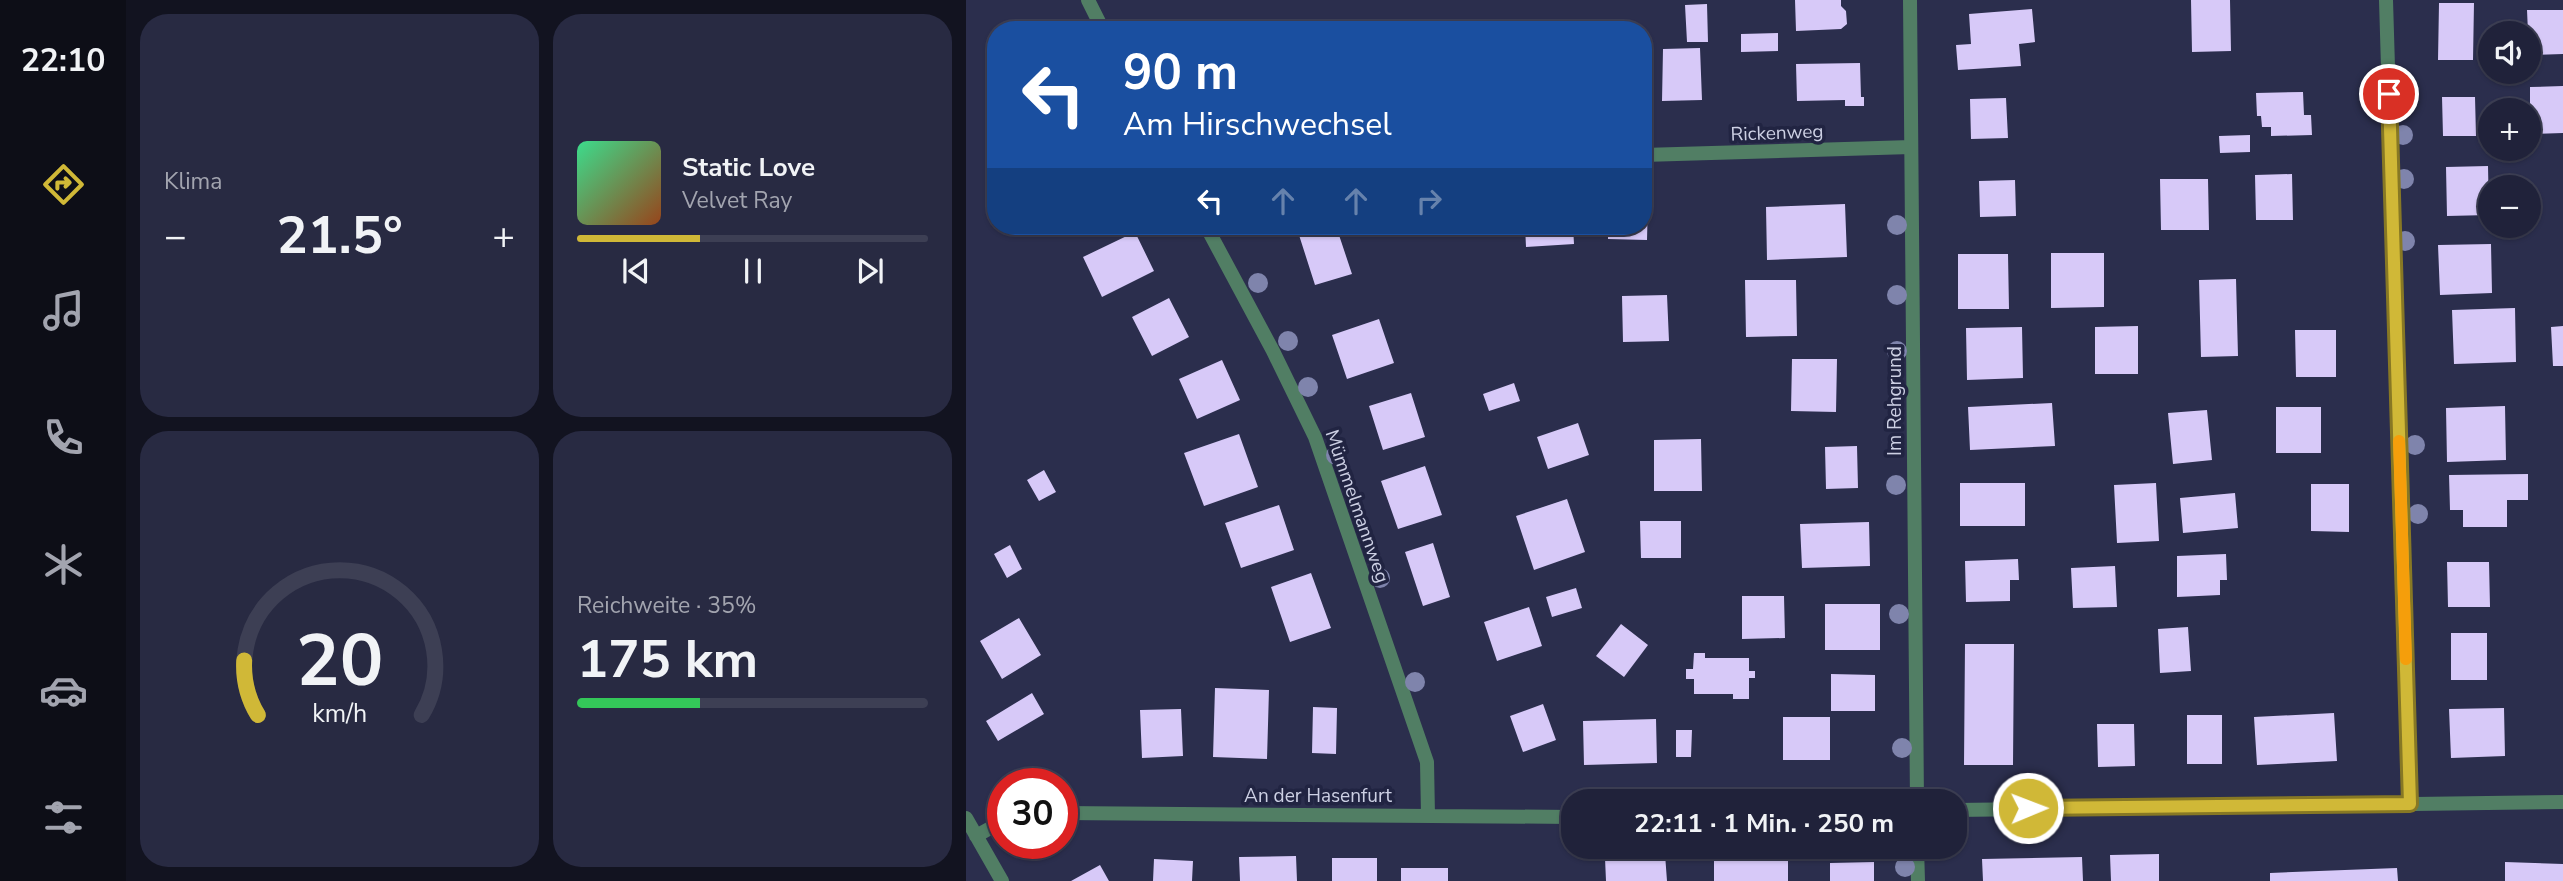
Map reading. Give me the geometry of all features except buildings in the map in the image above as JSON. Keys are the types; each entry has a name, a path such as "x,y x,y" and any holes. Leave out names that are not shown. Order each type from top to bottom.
{"street":[{"path":"1088,0 1098,21"},
{"name":"Im Rehgrund","path":"1910,0 1917,789"},
{"path":"2386,0 2410,804"},
{"name":"Rickenweg","path":"1652,155 1911,147"},
{"name":"Mümmelmannweg","path":"1215,235 1315,437 1427,762 1428,815"},
{"path":"1967,810 2563,802"},
{"name":"An der Hasenfurt","path":"1078,813 1561,817"},
{"path":"966,818 1002,881"},
{"path":"976,836 987,830"},
{"path":"1917,859 1918,881"}],"slow traffic":[{"path":"2399,441 2406,659"}],"route":[{"path":"2028,808 2410,804 2389,94"}]}
